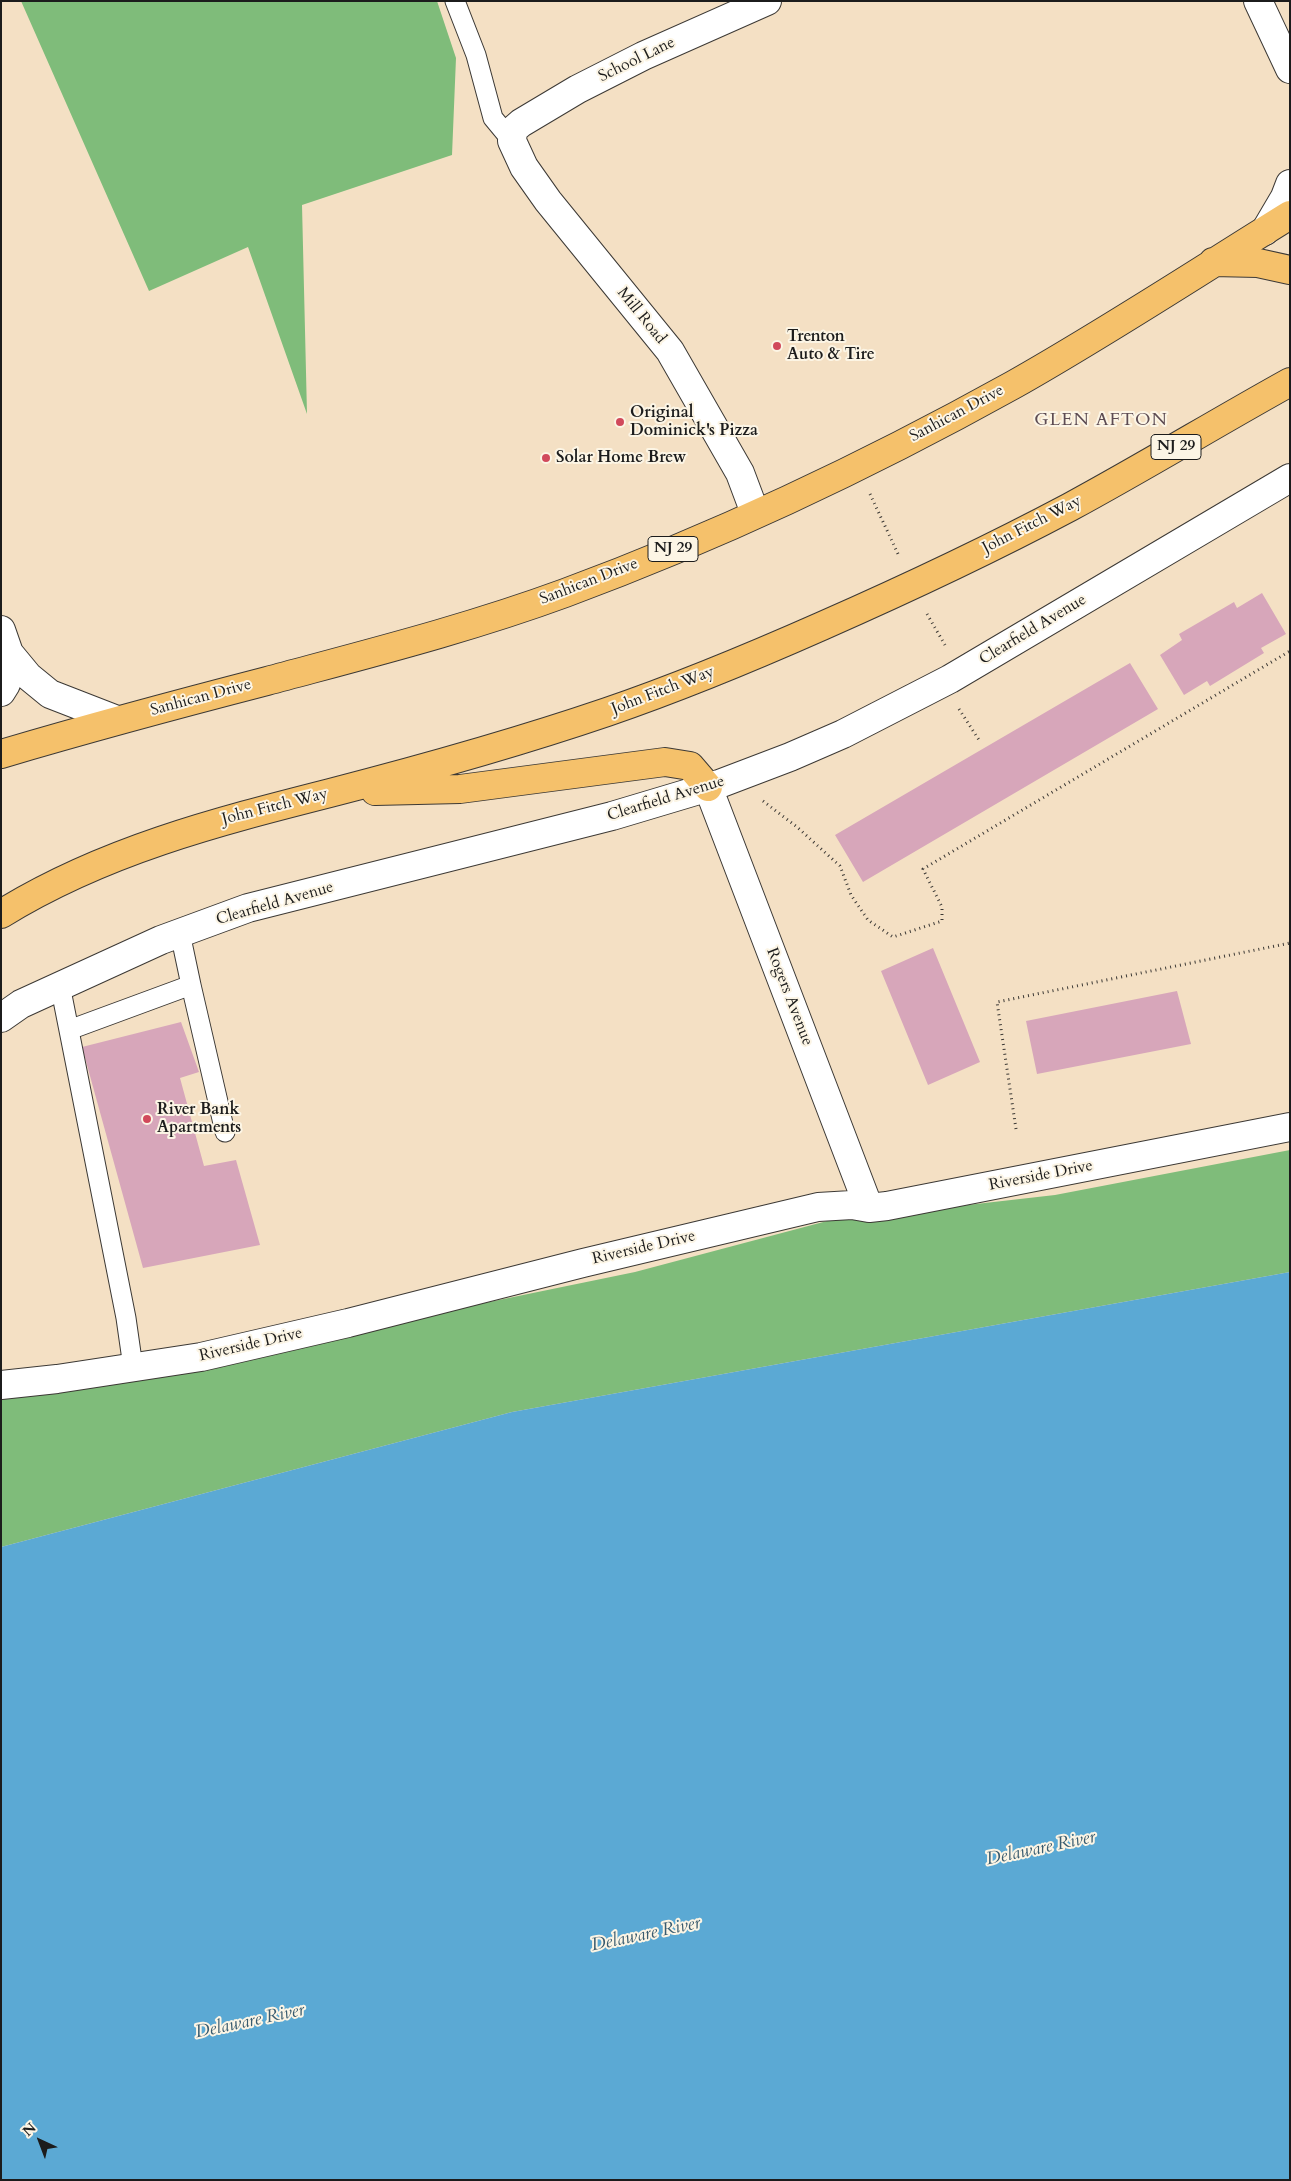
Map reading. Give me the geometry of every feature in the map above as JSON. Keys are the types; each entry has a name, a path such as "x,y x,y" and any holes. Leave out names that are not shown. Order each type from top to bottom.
{"highway":[{"name":"Sanhican Drive","path":"1,754 117,720 427,638 564,593 654,557 830,479 1013,385 1122,320 1290,215"},
{"path":"1213,262 1258,263 1290,270"},
{"name":"John Fitch Way","path":"8,908 109,858 159,840 220,820 487,750 608,712 737,664 913,586 1069,507 1288,381"},
{"path":"331,792 460,789 665,762 690,766 708,787"}],"street":[{"name":"School Lane","path":"513,136 520,123 578,89 626,64 768,1"},
{"path":"1258,1 1290,69"},
{"name":"Mill Road","path":"513,136 524,167 548,201 670,351 740,473 755,513"},
{"path":"1264,231 1285,197 1290,184"},
{"name":"Clearfield Avenue","path":"1,1018 21,1004 161,940 248,908 612,816 708,787 790,757 843,734 950,679 1290,478"},
{"path":"5,641 28,676 50,694 117,720"},
{"path":"1,692 6,684 5,641"},
{"name":"Rogers Avenue","path":"708,787 869,1208"},
{"name":"Riverside Drive","path":"1,1385 201,1357 348,1323 583,1263 818,1207 852,1205 869,1208 887,1206 1290,1127"}],"lane":[{"path":"455,1 476,55 493,118 513,136"},
{"path":"180,933 225,1132"},
{"path":"60,985 126,1318 133,1367"},
{"path":"68,1030 191,985"}],"path":[{"path":"760,799 797,827 840,866 851,894 868,920 893,938 942,921 942,907 923,869 1290,651"},
{"path":"956,704 979,740"},
{"path":"1016,1129 997,1002 1290,943"}],"green space":[{"path":"21,1 437,1 456,58 452,155 302,205 307,414 248,247 149,291"},
{"path":"1290,1150 1290,1272 512,1412 1,1547 1,1399 32,1396 635,1272 827,1221 1055,1195"}],"water":[{"name":"Delaware River","path":"1290,1272 1290,2180 1,2180 1,1547 512,1412"}],"building":[{"path":"1262,593 1286,634 1261,648 1264,653 1210,686 1207,681 1184,695 1160,655 1182,640 1179,634 1234,602 1237,608"},
{"path":"1130,663 1158,709 863,882 835,835"},
{"path":"933,948 980,1062 928,1085 881,971"},
{"path":"1177,991 1191,1044 1037,1074 1026,1021"},
{"name":"River Bank Apartments","path":"181,1022 199,1072 180,1078 204,1166 236,1160 260,1245 143,1268 82,1047"}],"place":[{"name":"Trenton Auto & Tire","path":"777,346"},
{"name":"Original Dominick's Pizza","path":"620,422"},
{"name":"Solar Home Brew","path":"546,458"},
{"name":"River Bank Apartments","path":"147,1119"}],"district":[{"name":"GLEN AFTON","path":"1101,421"}]}
